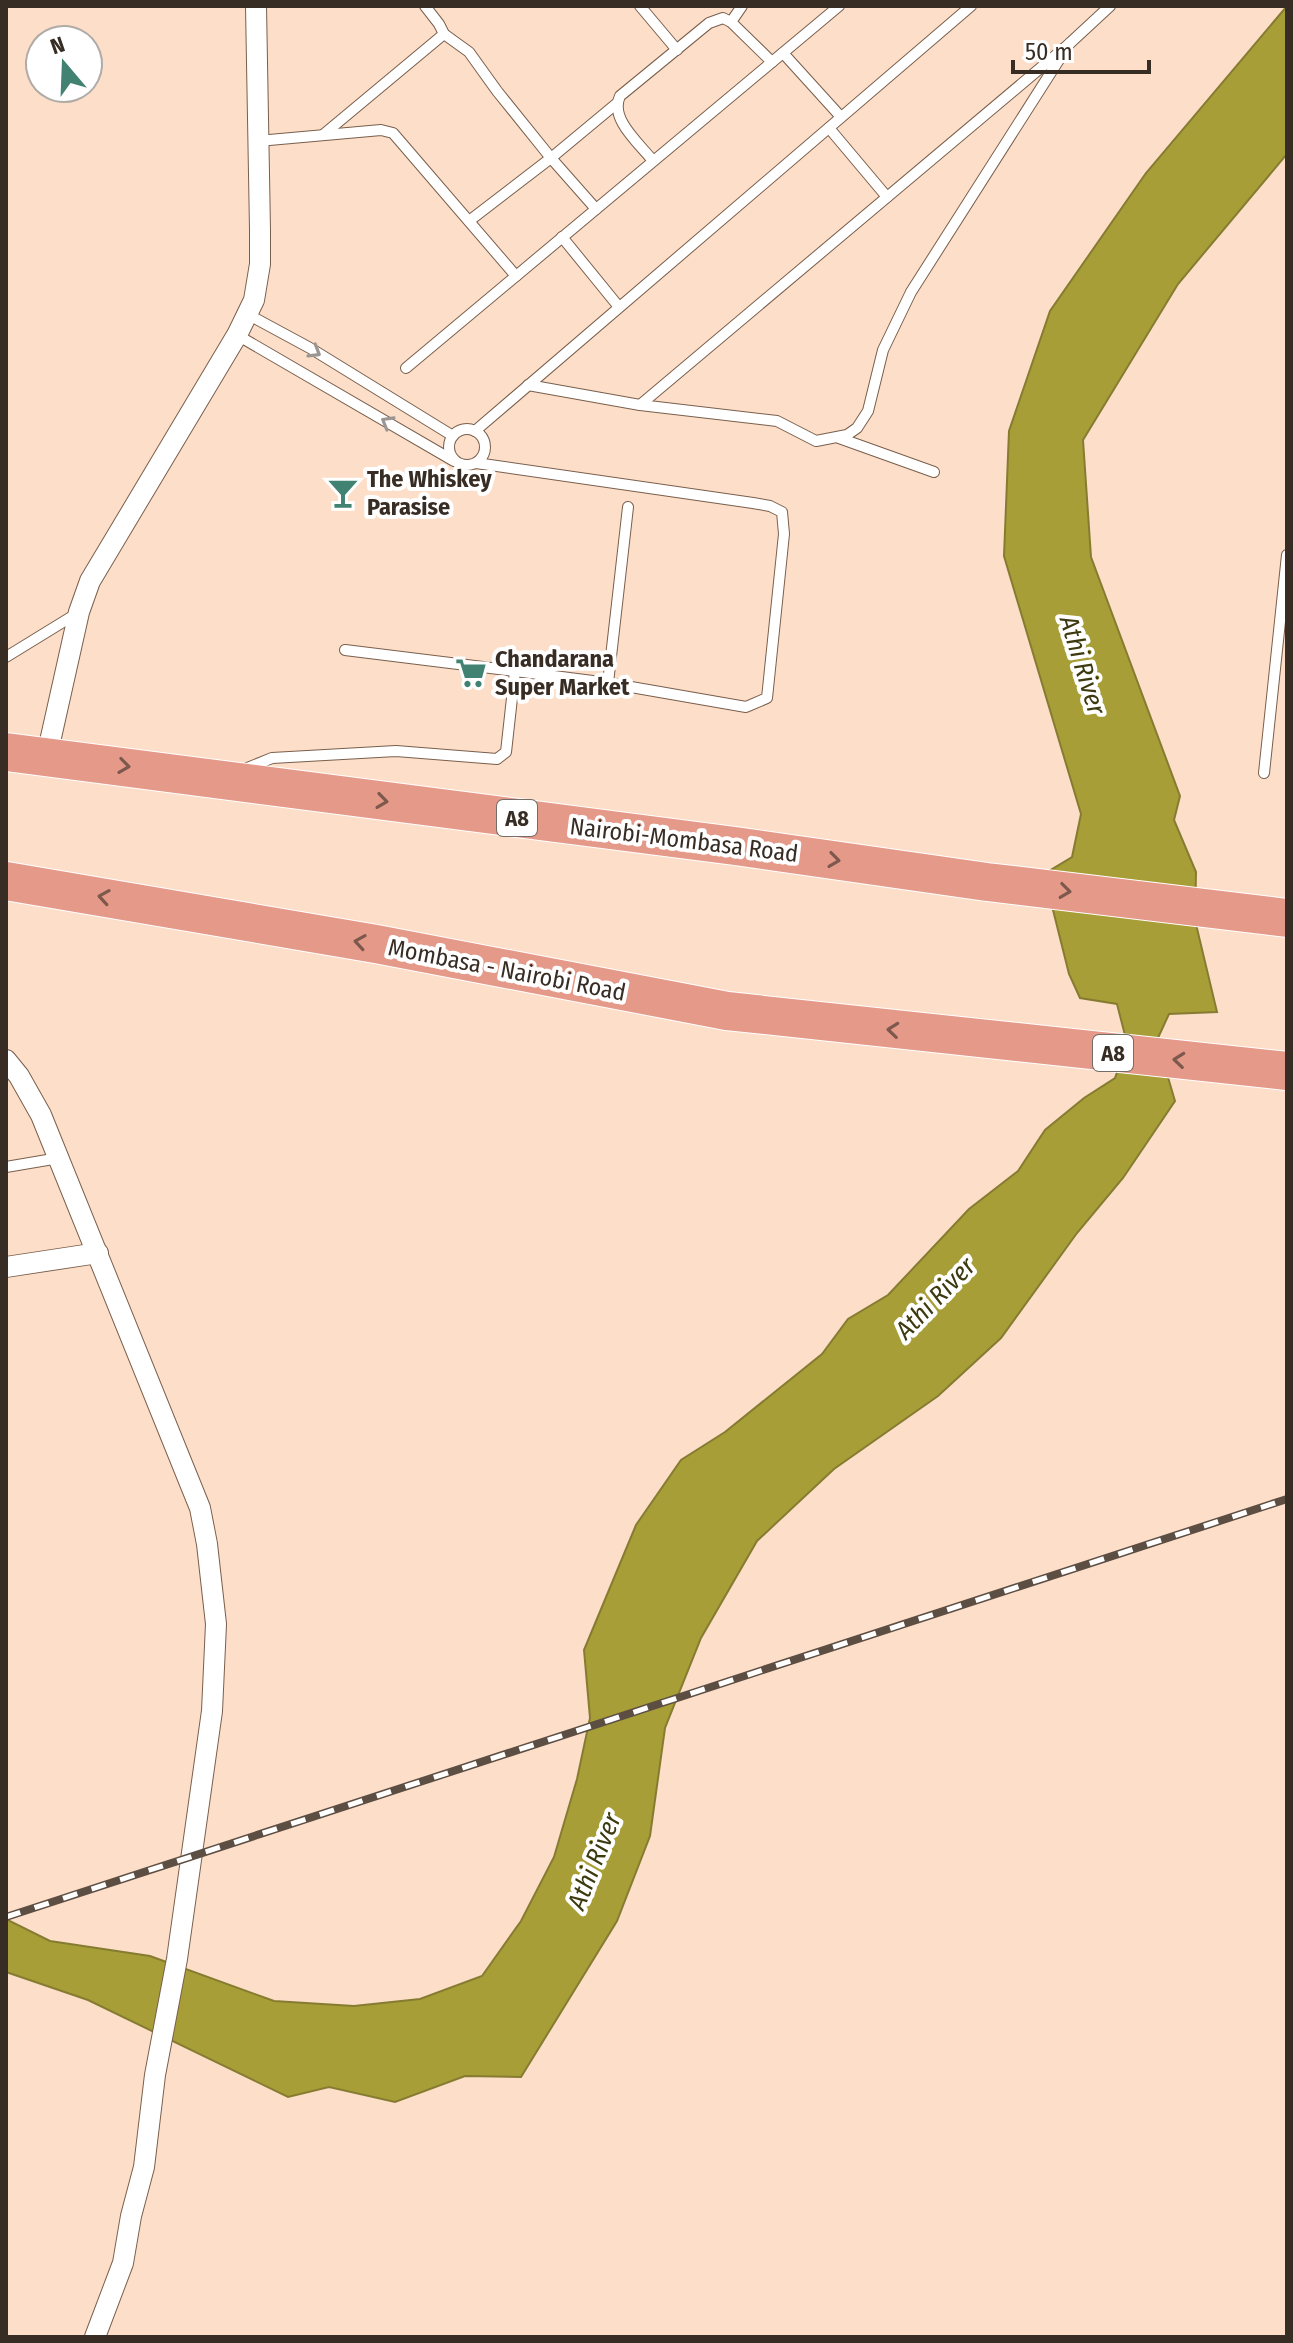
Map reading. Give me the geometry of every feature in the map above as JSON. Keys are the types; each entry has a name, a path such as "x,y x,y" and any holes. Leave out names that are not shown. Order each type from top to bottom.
{"highway":[{"name":"A8","path":"6,752 47,755"},
{"name":"Nairobi-Mombasa Road","path":"47,755 776,851 987,882 1287,918"},
{"name":"Mombasa - Nairobi Road","path":"6,881 376,944 727,1011 1272,1070"}],"street":[{"path":"47,755 79,612 90,581 237,335 254,300 260,264 256,6"},
{"path":"6,1060 41,1115 200,1508 216,1624 212,1711 177,1959 155,2075 144,2167 123,2263 95,2337"},
{"path":"6,1267 98,1253"}],"lane":[{"path":"425,6 444,34 469,52 551,158 596,209"},
{"path":"640,6 677,50"},
{"path":"731,22 742,6"},
{"path":"406,368 839,6"},
{"path":"475,431 971,6"},
{"path":"640,405 1069,44 1110,6"},
{"path":"469,221 551,158 709,23 723,18 731,22 772,62"},
{"path":"323,135 444,34"},
{"path":"528,385 640,405 777,421 816,441 839,438 857,428 868,411 883,350 911,292 1069,44"},
{"path":"783,53 841,117"},
{"path":"616,104 619,118 653,161"},
{"path":"829,128 887,197"},
{"path":"258,141 381,130 393,133 516,276"},
{"path":"562,237 619,307"},
{"path":"247,314 310,348 453,436"},
{"path":"237,335 454,461 469,466 476,463 753,503 782,512 784,534 767,698 746,707 608,683 345,650"},
{"path":"454,461 449,453 449,444 453,436 467,429 475,431 485,442 485,450 476,463"},
{"path":"839,438 934,472"},
{"path":"608,683 628,507"},
{"path":"1264,773 1287,555"},
{"path":"6,657 79,612"},
{"path":"218,779 272,758 396,751 497,759 506,752 515,671"},
{"path":"6,1167 59,1158"}],"water":[{"name":"Athi River","path":"1287,6 1287,154 1178,284 1083,440 1091,557 1180,796 1174,820 1196,872 1195,920 1217,1012 1169,1014 1157,1040 1175,1101 1123,1178 1077,1233 1001,1338 938,1396 834,1469 757,1541 701,1638 665,1728 650,1836 617,1921 521,2077 465,2076 395,2102 329,2087 288,2097 88,2000 6,1972 6,1919 50,1941 150,1956 274,2001 354,2006 420,1999 482,1976 521,1921 554,1857 577,1779 590,1718 584,1650 636,1525 681,1460 725,1432 822,1354 848,1319 888,1295 969,1209 1018,1171 1045,1130 1084,1098 1115,1078 1127,1043 1117,1004 1080,998 1069,974 1044,874 1072,857 1081,814 1004,556 1009,431 1050,311 1146,173"}],"railway":[{"path":"6,1917 1287,1499"}],"place":[{"name":"The Whiskey Parasise","path":"343,493"},
{"name":"Chandarana Super Market","path":"471,673"}]}
